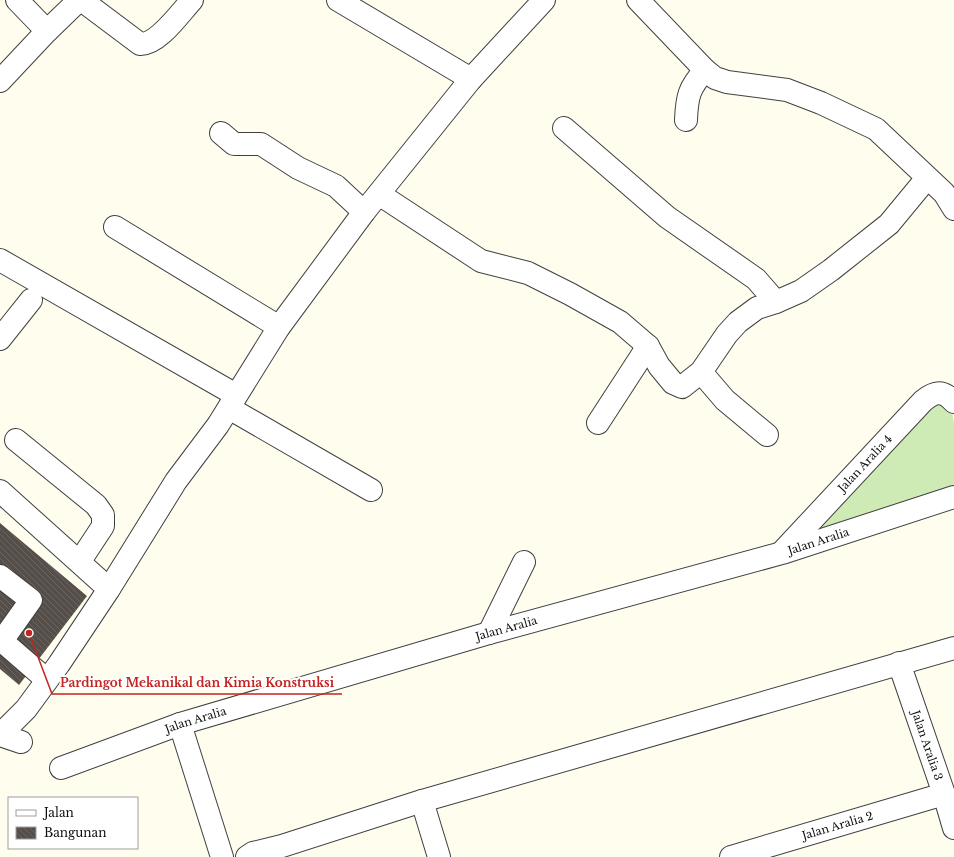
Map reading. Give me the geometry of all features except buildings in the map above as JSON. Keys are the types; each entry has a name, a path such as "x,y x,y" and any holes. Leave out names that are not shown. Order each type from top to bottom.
{"street":[{"path":"17,0 47,31"},
{"path":"0,81 47,31 77,2 81,1 140,44 147,44 160,35 192,0"},
{"path":"338,0 471,79"},
{"path":"21,742 0,735 26,709 47,680 109,589 176,481 218,425 279,327 364,212 471,79 544,0"},
{"path":"638,0 705,70 715,78 727,82 787,90 822,103 876,129 944,193 954,209"},
{"path":"686,120 687,99 690,89 705,70"},
{"path":"564,128 667,217 756,279 776,302"},
{"path":"221,133 234,144 261,144 298,168 336,186 364,212"},
{"path":"379,194 481,261 528,273 570,294 620,322 648,346 658,366 677,385 684,386 701,372 727,334 738,322 757,308 776,302 801,291 831,270 889,224 927,178"},
{"path":"115,228 279,327"},
{"path":"0,260 233,401 371,490"},
{"path":"0,339 31,300"},
{"path":"598,423 648,346"},
{"path":"701,372 726,400 767,435"},
{"name":"Jalan Aralia 4","path":"782,553 932,393 940,392 948,396 954,402"},
{"path":"16,440 96,506 103,515 103,526 80,561"},
{"path":"0,491 80,561 109,589"},
{"name":"Jalan Aralia","path":"61,768 180,724 489,632 782,553 954,497"},
{"path":"489,632 524,562"},
{"path":"0,576 31,600 2,641 47,680"},
{"path":"247,857 253,853 283,851 422,801 954,648"},
{"name":"Jalan Aralia 3","path":"899,664 944,794 954,828"},
{"path":"180,724 222,857"},
{"name":"Jalan Aralia 2","path":"731,857 944,794"},
{"path":"422,801 439,857"}],"green space":[{"path":"931,399 952,411 954,423 954,490 807,538"}],"place":[{"name":"Pardingot Mekanikal dan Kimia Konstruksi","path":"29,633"}]}
